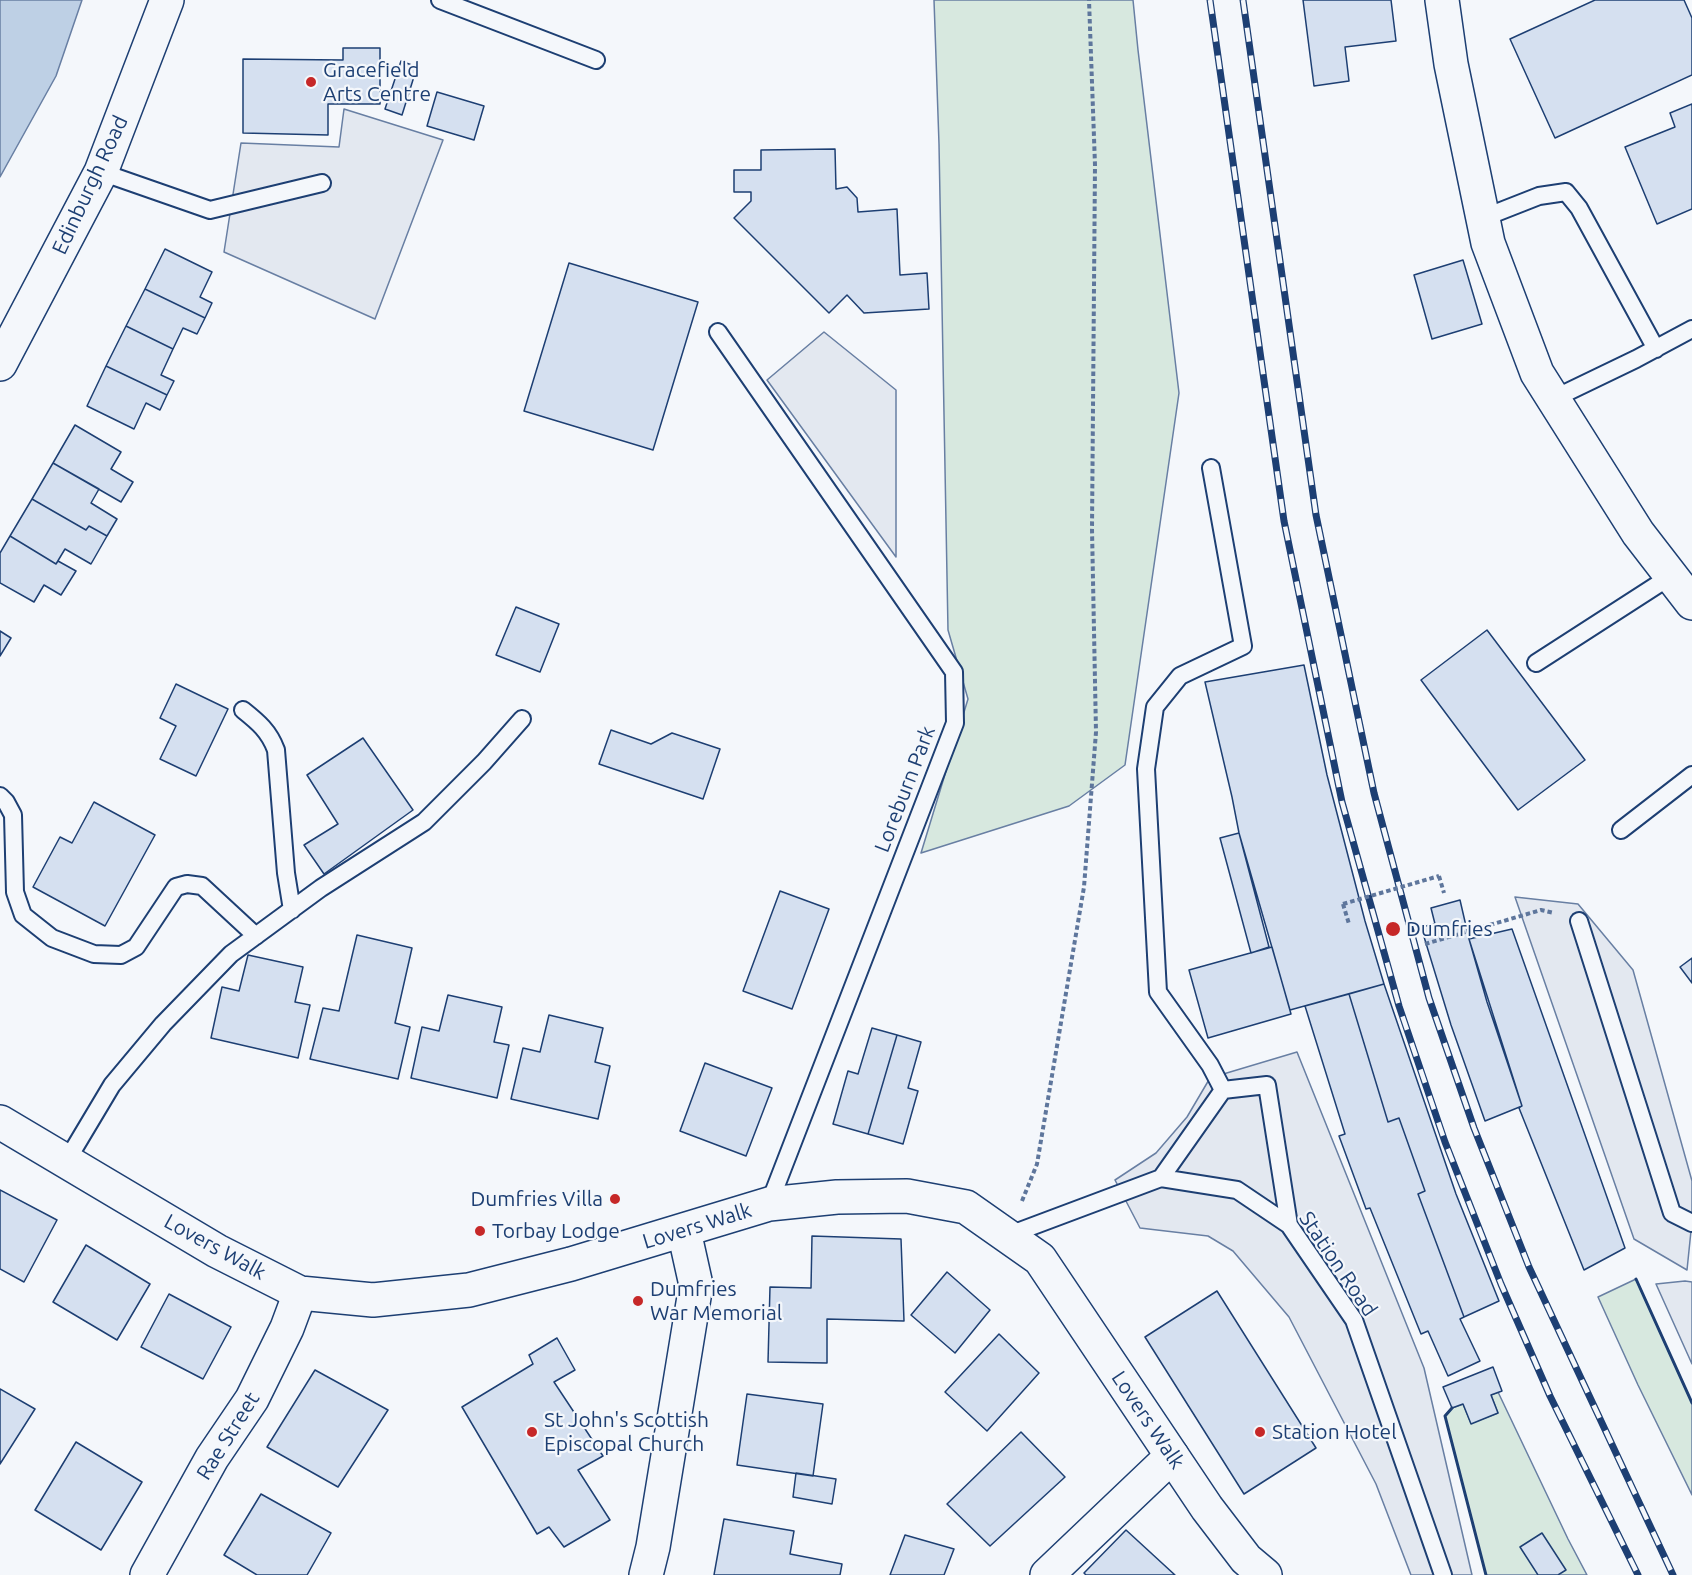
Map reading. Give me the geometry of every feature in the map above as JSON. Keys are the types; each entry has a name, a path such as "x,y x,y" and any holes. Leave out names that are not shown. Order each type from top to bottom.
{"street":[{"name":"Edinburgh Road","path":"0,364 101,172 167,0"},
{"path":"1442,0 1451,64 1488,243 1537,374 1638,533 1692,603"},
{"name":"Lovers Walk","path":"0,1122 217,1251 300,1293 373,1300 469,1290 684,1231 769,1204 837,1197 907,1196 966,1207 1009,1235 1040,1259 1172,1456 1246,1559 1265,1575"},
{"path":"646,1575 653,1547 696,1285 684,1231"},
{"name":"Rae Street","path":"147,1575 212,1458 252,1399 287,1328 300,1293"},
{"path":"1047,1575 1172,1456"}],"lane":[{"path":"440,0 596,60"},
{"path":"101,172 210,210 322,183"},
{"path":"1483,218 1539,196 1566,192 1580,208 1656,349"},
{"path":"1553,399 1692,329"},
{"name":"Loreburn Park","path":"718,332 954,672 955,723 769,1204"},
{"path":"1211,468 1243,646 1180,676 1155,707 1146,769 1158,992 1210,1065 1223,1090"},
{"path":"1536,663 1671,576"},
{"path":"243,710 271,736 276,750 286,873 292,910"},
{"path":"66,1162 112,1085 163,1024 231,954 321,888 424,822 484,762 522,719"},
{"path":"1621,830 1692,775"},
{"path":"0,796 14,815 15,891 23,915 52,938 94,954 121,955 135,947 176,887 187,884 202,886 256,936"},
{"path":"1580,921 1672,1213 1692,1223"},
{"path":"1161,1178 1223,1090 1267,1085 1290,1225"},
{"name":"Station Road","path":"1009,1235 1161,1178 1237,1190 1290,1225 1354,1320 1443,1575"}],"path":[{"path":"1009,1235 1037,1164 1084,887 1096,732 1092,529 1095,165 1089,0"},
{"path":"1349,924 1343,904 1439,876 1444,893"},
{"path":"1425,944 1541,910 1580,921"}],"shaded area":[{"path":"934,0 1133,0 1179,393 1125,765 1069,806 921,853 968,699 948,630"},
{"path":"344,109 443,140 375,319 224,252 241,143 339,147"},
{"path":"824,332 896,390 896,557 767,380"},
{"path":"1515,897 1578,904 1633,970 1692,1181 1692,1221 1687,1270 1634,1239"},
{"path":"1297,1052 1424,1368 1472,1575 1411,1575 1376,1484 1289,1317 1233,1251 1208,1236 1140,1228 1115,1180 1156,1153 1187,1117 1210,1078"},
{"path":"1636,1279 1692,1403 1692,1495 1598,1297"},
{"path":"1692,1282 1692,1364 1656,1284"},
{"path":"1498,1392 1587,1575 1486,1575 1445,1416 1452,1408 1463,1404 1471,1423 1498,1413 1491,1395"}],"water":[{"path":"0,0 82,0 56,76 0,177"}],"building":[{"path":"1303,0 1391,0 1396,41 1345,47 1349,81 1314,86"},
{"path":"1595,0 1684,0 1692,18 1692,75 1555,138 1510,39"},
{"name":"Gracefield Arts Centre","path":"343,48 380,48 380,104 328,104 328,135 243,133 243,59 343,60"},
{"path":"401,61 417,67 402,115 385,109"},
{"path":"437,92 484,106 474,140 427,126"},
{"path":"1692,104 1692,209 1657,224 1625,147 1675,127 1670,113"},
{"path":"835,149 836,189 847,187 857,198 858,212 897,209 900,275 927,273 929,309 864,313 847,295 829,313 734,218 751,201 751,192 734,192 734,170 761,170 761,150"},
{"path":"165,249 212,272 200,297 212,303 205,318 145,289"},
{"path":"1463,260 1482,324 1432,339 1414,275"},
{"path":"569,263 698,302 653,450 524,411"},
{"path":"145,289 205,318 197,334 183,328 173,349 126,326"},
{"path":"126,326 173,349 161,375 174,381 167,395 106,366"},
{"path":"106,366 167,395 160,410 146,403 134,429 87,406"},
{"path":"75,425 121,452 111,469 133,482 121,502 53,463"},
{"path":"53,463 99,489 91,503 117,519 107,536 89,526 86,530 32,499"},
{"path":"32,499 86,530 89,526 107,536 91,564 65,549 56,564 10,536"},
{"path":"10,536 56,564 58,561 76,571 61,595 44,585 34,602 0,583 0,553"},
{"path":"516,607 559,624 540,672 496,655"},
{"path":"1487,630 1585,760 1518,810 1421,680"},
{"path":"0,631 11,638 0,656"},
{"path":"1304,665 1327,775 1384,984 1290,1010 1239,833 1205,682"},
{"path":"176,684 228,709 196,776 160,759 176,726 160,718"},
{"path":"611,730 651,744 672,733 720,749 703,799 599,764"},
{"path":"363,738 413,810 324,874 304,845 338,824 307,775"},
{"path":"94,802 155,835 105,926 33,887 60,837 72,843"},
{"path":"1239,833 1269,947 1251,953 1220,838"},
{"path":"780,891 829,909 792,1009 743,991"},
{"path":"1460,900 1469,939 1522,1106 1485,1121 1451,1025 1421,927 1435,924 1431,908"},
{"path":"1512,929 1625,1248 1584,1270 1519,1108 1522,1106 1487,1002 1469,939"},
{"path":"357,935 412,948 395,1023 410,1027 398,1079 310,1059 323,1008 339,1011"},
{"path":"1272,947 1291,1014 1208,1038 1189,970"},
{"path":"248,955 303,967 295,1002 310,1005 298,1058 211,1038 222,987 239,991"},
{"path":"1692,958 1692,983 1680,967"},
{"path":"1384,984 1456,1194 1499,1301 1464,1317 1418,1194 1425,1191 1399,1118 1388,1122 1349,994"},
{"path":"1349,994 1388,1122 1399,1118 1425,1191 1418,1194 1464,1317 1460,1319 1480,1361 1448,1376 1428,1331 1421,1334 1370,1208 1366,1209 1339,1136 1345,1134 1305,1006"},
{"path":"448,995 502,1007 494,1042 509,1045 497,1098 411,1078 422,1027 439,1031"},
{"path":"549,1015 603,1028 595,1062 610,1066 598,1119 511,1099 523,1048 540,1052"},
{"path":"872,1028 897,1035 868,1134 833,1124 848,1071 858,1074"},
{"path":"897,1035 921,1042 908,1088 918,1091 903,1144 868,1134"},
{"path":"705,1063 772,1088 746,1156 680,1131"},
{"path":"0,1190 57,1220 24,1282 0,1269"},
{"path":"812,1236 901,1239 904,1321 827,1319 827,1363 768,1362 770,1287 811,1288"},
{"path":"86,1245 150,1284 117,1340 53,1302"},
{"path":"947,1272 990,1310 955,1353 911,1315"},
{"path":"1217,1291 1316,1448 1244,1494 1145,1337"},
{"path":"169,1294 231,1327 203,1379 141,1347"},
{"path":"999,1334 1039,1373 987,1431 945,1392"},
{"name":"St John's Scottish Episcopal Church","path":"557,1338 575,1370 554,1382 603,1456 578,1470 610,1520 564,1547 549,1527 537,1534 462,1407 533,1364 529,1355"},
{"path":"1493,1367 1502,1391 1491,1395 1498,1413 1471,1424 1463,1404 1452,1408 1443,1387"},
{"path":"315,1370 388,1410 338,1487 267,1447"},
{"path":"0,1389 35,1409 0,1464"},
{"path":"747,1394 823,1404 813,1476 737,1465"},
{"path":"1021,1432 1065,1477 990,1546 947,1504"},
{"path":"76,1442 142,1482 101,1550 35,1510"},
{"path":"796,1473 836,1479 832,1504 793,1497"},
{"path":"261,1494 331,1533 307,1575 257,1575 224,1555"},
{"path":"724,1519 794,1531 790,1554 842,1564 840,1575 714,1575"},
{"path":"1126,1530 1175,1575 1086,1575 1084,1573"},
{"path":"1542,1533 1566,1570 1558,1575 1538,1575 1520,1547"},
{"path":"905,1535 954,1549 944,1575 890,1575"}],"railway":[{"path":"1210,0 1284,521 1342,802 1399,1006 1445,1142 1501,1284 1550,1396 1638,1575"},
{"path":"1243,0 1316,515 1374,793 1429,998 1474,1128 1529,1267 1673,1575"}],"wall":[{"path":"1636,1279 1692,1403"},
{"path":"1452,1408 1445,1416 1486,1575"}],"place":[{"name":"Gracefield Arts Centre","path":"311,82"},
{"name":"Dumfries","path":"1393,929"},
{"name":"Dumfries Villa","path":"615,1199"},
{"name":"Torbay Lodge","path":"480,1231"},
{"name":"Dumfries War Memorial","path":"638,1301"},
{"name":"St John's Scottish Episcopal Church","path":"532,1432"},
{"name":"Station Hotel","path":"1260,1432"}]}
